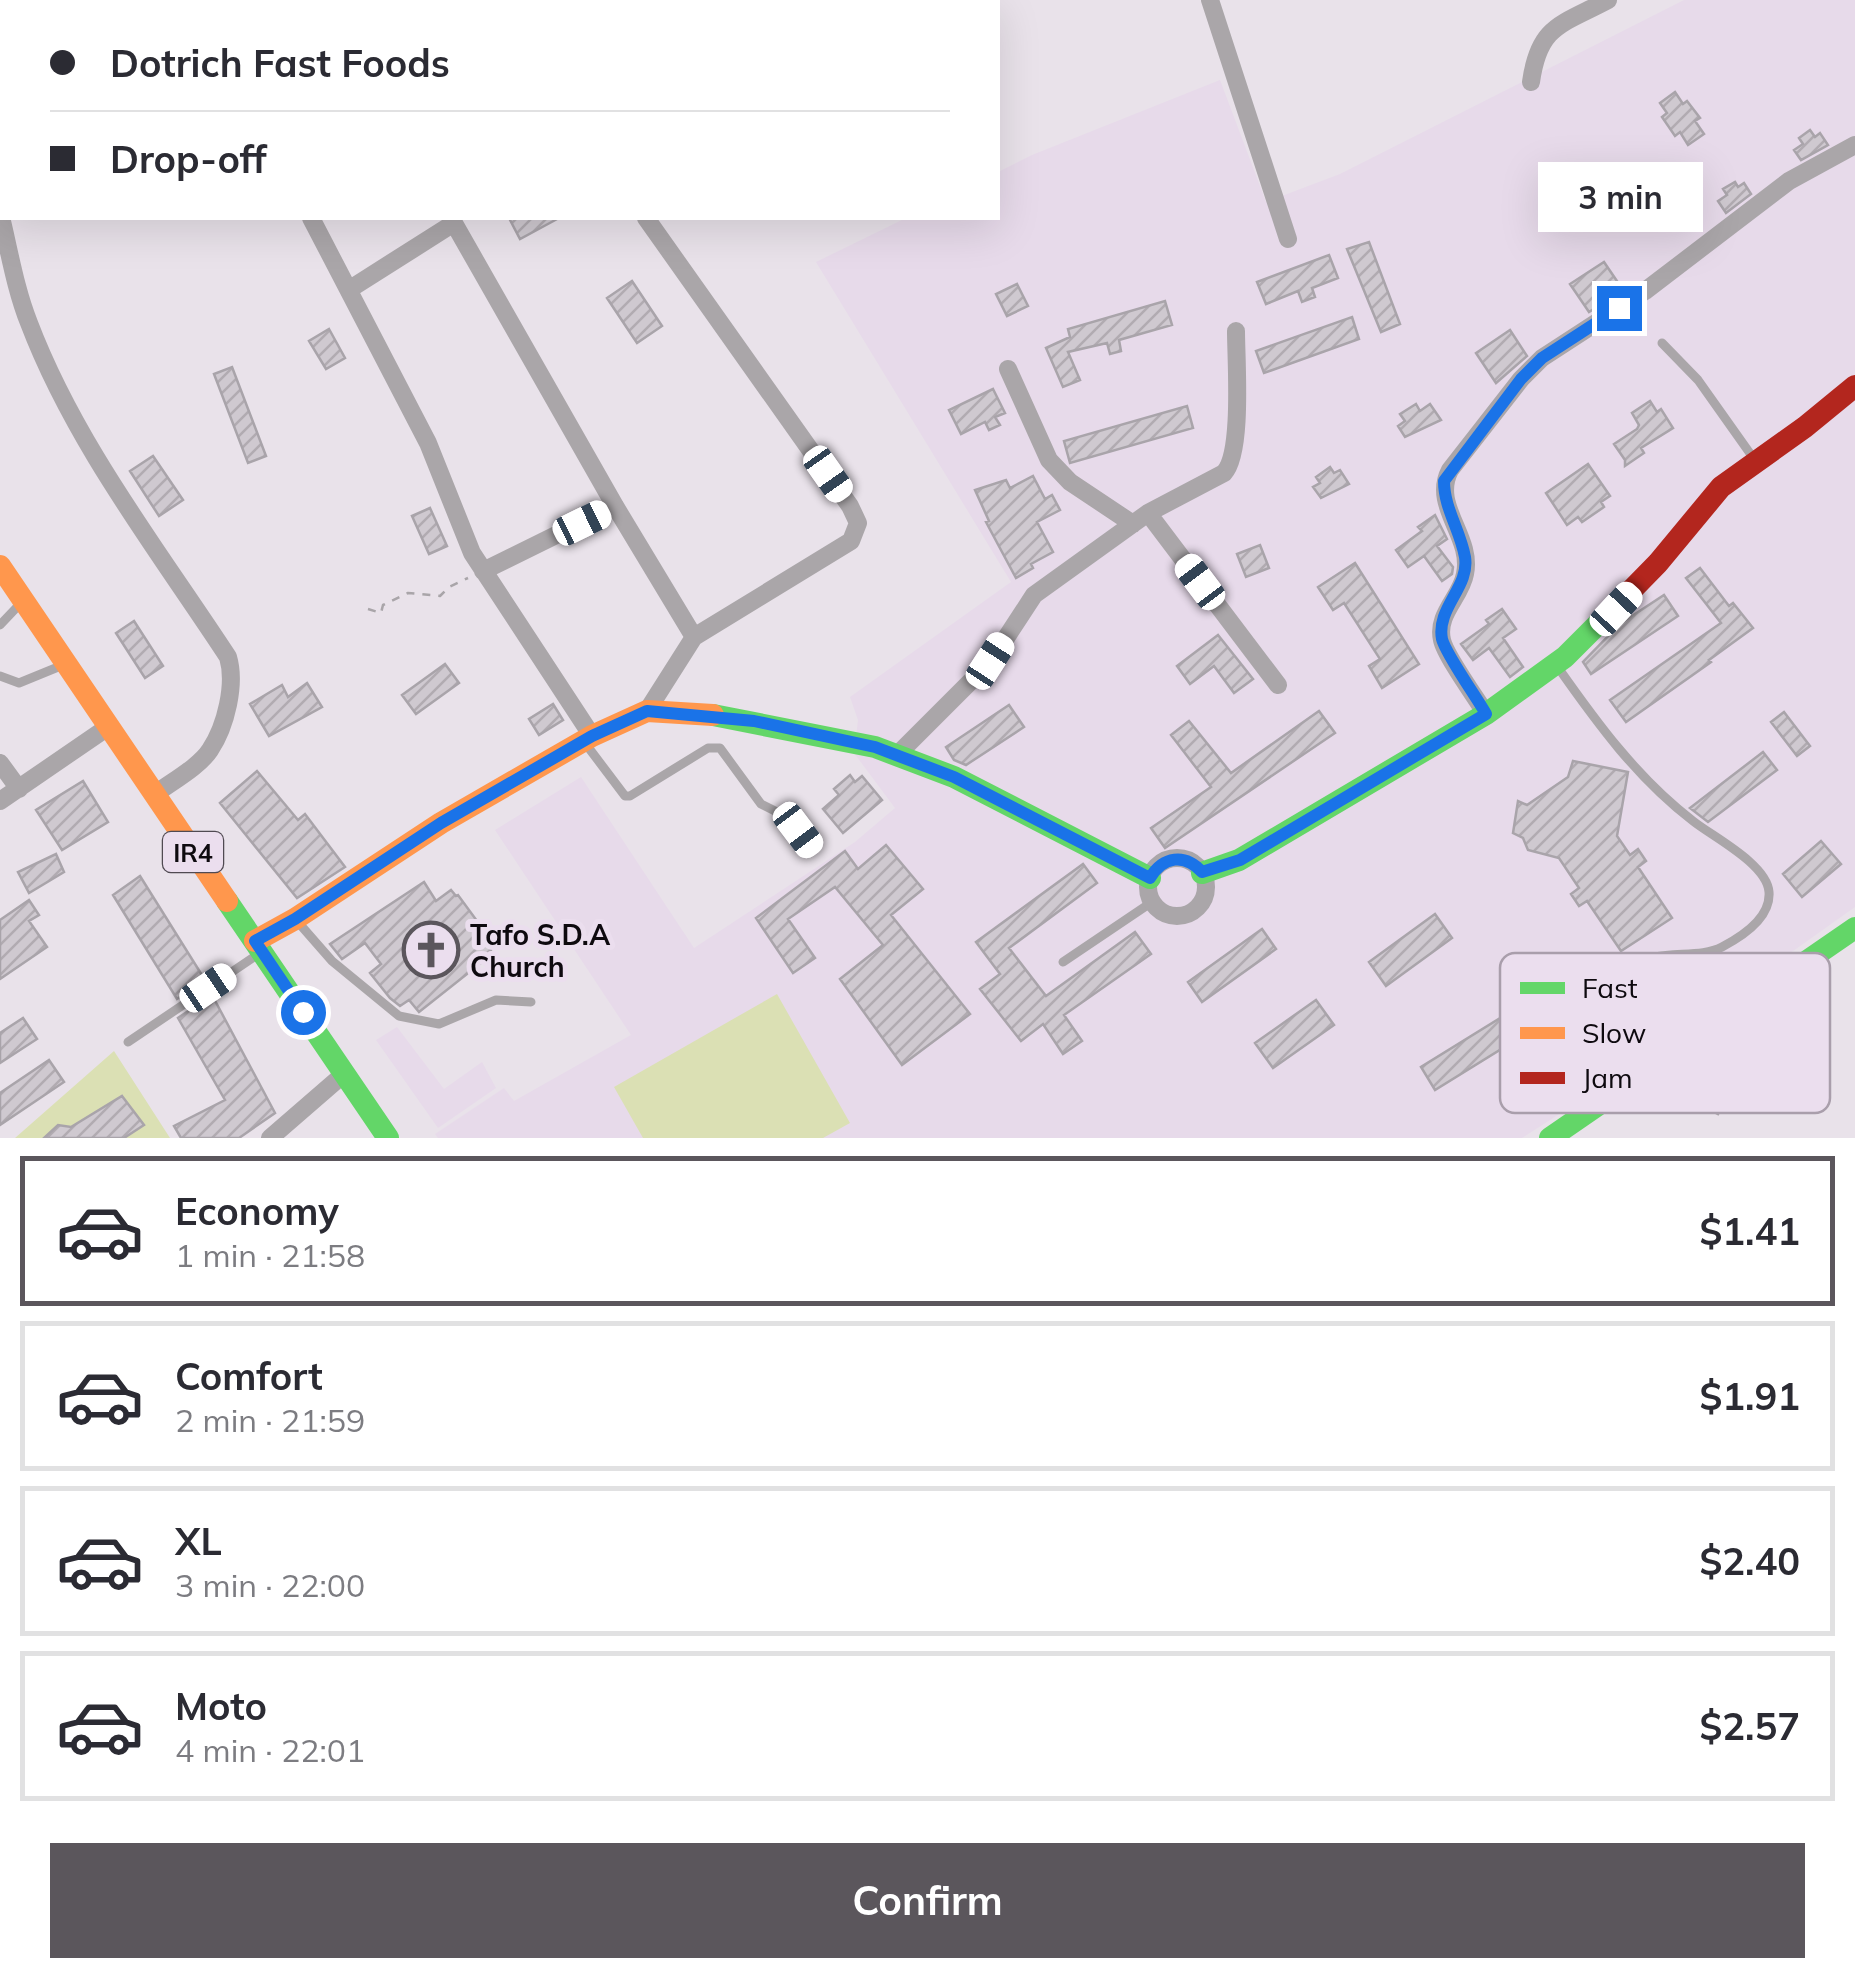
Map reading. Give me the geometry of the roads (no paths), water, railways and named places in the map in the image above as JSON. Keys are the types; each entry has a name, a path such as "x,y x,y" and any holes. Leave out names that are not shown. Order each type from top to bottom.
{"street":[{"path":"1210,0 1288,239"},
{"path":"1530,82 1542,39 1608,0"},
{"path":"1486,714 1442,640 1444,616 1465,576 1465,558 1444,499 1444,481 1450,470 1542,358 1644,290 1788,181 1855,145"},
{"path":"2,220 22,305 52,375 124,502 219,643 232,672 220,727 210,752 154,794"},
{"path":"312,220 428,443 481,572 588,738"},
{"path":"350,289 452,220 694,637"},
{"path":"647,220 850,506 858,523 851,541 694,637 647,711"},
{"path":"897,756 990,661 1034,596 1140,519 1230,466 1236,330"},
{"path":"1008,369 1050,460 1070,482 1140,519 1278,685"},
{"path":"1202,872 1240,860 1486,714 1556,664 1616,609 1721,487 1855,386"},
{"path":"481,572 615,506"},
{"name":"IR4","path":"0,566 345,1072 385,1137"},
{"path":"258,946 441,823 588,738 647,711 754,721 875,747 954,777 1151,890 1164,913 1188,914 1205,896 1202,872 1191,861 1174,858 1160,865 1151,890"},
{"path":"0,801 108,727"},
{"path":"0,763 19,789"},
{"path":"1819,953 1855,928"},
{"path":"270,1138 345,1072"},
{"path":"1550,1138 1586,1113"}],"lane":[{"path":"1662,344 1698,380 1756,461"},
{"path":"0,624 24,600"},
{"path":"0,676 19,683 65,664"},
{"path":"1556,664 1609,740 1649,782 1766,880 1770,894 1766,912 1747,931 1718,950 1688,953"},
{"path":"588,738 624,796 708,748 720,748 761,804 788,817 813,850"},
{"path":"1063,962 1151,890"},
{"path":"295,919 332,961 398,1016 439,1024 496,1000 531,1002"},
{"path":"128,1042 258,946"}],"place":[{"name":"Tafo S.D.A Church","path":"431,950"}]}
